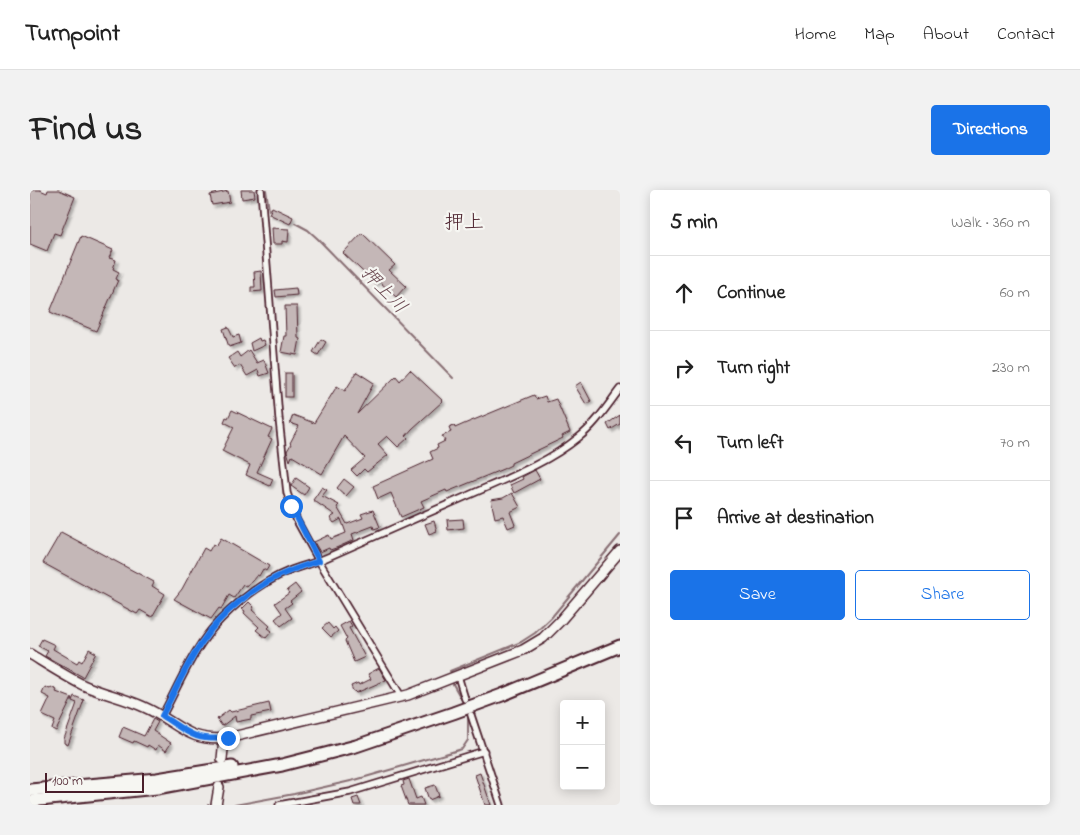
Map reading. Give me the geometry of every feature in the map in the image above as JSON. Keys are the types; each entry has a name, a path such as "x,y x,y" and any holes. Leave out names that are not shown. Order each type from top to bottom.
{"highway":[{"path":"30,800 157,788 273,767 356,746 502,695 620,646"},
{"path":"30,790 157,779 280,759 415,726"}],"street":[{"path":"261,190 279,419 287,493 297,520 319,561 401,696"},
{"path":"162,716 194,653 203,640 222,618 243,599 268,582 289,571 319,561 488,487 548,458 578,438 595,421 620,389"},
{"path":"30,654 85,685 137,704 162,716 190,734 209,739 224,739 401,696 523,650 543,638 560,621 620,551"},
{"path":"458,676 465,699"},
{"path":"471,715 501,805"},
{"path":"222,760 224,739"},
{"path":"279,805 350,792 484,751"},
{"path":"216,805 219,787"}],"building":[{"path":"30,190 40,190 47,193 48,190 59,190 75,197 60,235 54,233 47,251 30,244"},
{"path":"241,190 254,190 255,197 242,199"},
{"path":"228,191 230,202 212,205 210,195"},
{"path":"272,207 293,217 290,224 269,214"},
{"path":"272,228 289,229 288,242 282,241 282,244 273,244"},
{"path":"362,233 395,265 389,270 406,286 396,297 379,281 376,284 343,253"},
{"path":"81,236 113,250 109,258 116,260 113,269 119,272 116,279 118,280 96,331 50,312"},
{"path":"261,271 262,291 251,292 251,287 255,287 254,272"},
{"path":"296,288 297,295 276,297 275,290"},
{"path":"285,306 297,306 298,338 300,339 297,355 281,352 284,336 286,336"},
{"path":"228,327 233,337 239,335 241,343 229,347 223,329"},
{"path":"259,338 260,341 263,340 265,345 252,351 250,343"},
{"path":"321,339 326,342 318,355 313,352"},
{"path":"249,350 257,363 264,360 269,373 260,376 258,370 247,376 240,365 235,368 228,358 237,352 240,357"},
{"path":"410,370 443,401 412,429 406,436 408,438 398,447 387,436 378,444 388,455 367,472 364,469 357,476 351,470 365,458 344,436 322,474 292,456 290,461 287,451 299,426 290,423 293,415 314,423 337,386 345,391 357,372 374,383 357,414 396,376 400,381"},
{"path":"285,373 292,373 292,397 285,397"},
{"path":"581,382 591,401 586,404 575,386"},
{"path":"534,395 536,399 545,396 547,402 556,399 570,432 562,436 563,438 511,463 511,465 503,469 421,501 424,507 401,517 391,493 378,499 373,486 433,459 430,452 438,448 437,445 445,441 442,436 451,432 449,427 454,425 455,428"},
{"path":"232,410 272,429 268,437 272,439 257,472 273,479 270,486 246,475 250,465 222,451 234,427 224,422"},
{"path":"620,415 620,424 610,430 607,424"},
{"path":"535,470 540,479 514,493 510,485 523,479 522,477"},
{"path":"296,478 309,487 304,495 291,486"},
{"path":"344,479 354,487 346,496 337,488"},
{"path":"322,487 327,490 322,496 339,505 337,507 347,524 363,518 361,514 373,510 380,527 374,529 373,526 352,534 354,540 336,548 330,550 329,548 320,552 314,542 329,535 331,539 346,533 341,519 334,523 330,518 335,515 313,500"},
{"path":"512,493 520,507 510,512 515,525 508,528 503,516 495,518 491,500 503,498"},
{"path":"463,519 464,528 448,530 447,520"},
{"path":"434,521 437,531 429,534 425,524"},
{"path":"61,532 154,582 152,586 165,594 152,617 140,610 137,614 43,563"},
{"path":"221,538 269,566 266,571 263,569 259,576 257,575 247,587 243,585 234,598 229,595 221,609 219,608 211,619 174,599 182,589 204,548 209,551 213,544 216,546"},
{"path":"295,584 301,592 285,608 292,618 281,626 275,619 282,613 275,603 289,593 287,590"},
{"path":"249,602 254,607 252,610 270,626 268,628 272,631 266,638 256,630 259,627 242,609"},
{"path":"349,621 352,626 349,628 365,657 354,662 345,641 347,639 340,626"},
{"path":"328,623 333,629 335,627 338,631 331,637 322,628"},
{"path":"42,639 55,645 53,649 77,663 79,660 82,662 89,649 96,653 83,677 45,656 48,651 38,646"},
{"path":"379,668 386,680 356,693 353,691 351,686 358,683 359,685 371,679 368,674"},
{"path":"45,687 50,689 51,687 57,690 56,692 72,698 56,731 52,729 55,721 42,715 50,698 42,694"},
{"path":"74,696 84,700 68,745 64,743 64,739 77,703 72,701"},
{"path":"269,703 271,712 251,716 251,719 236,722 235,716 222,726 217,719 229,710 231,712"},
{"path":"153,719 158,722 153,731 171,743 166,751 158,745 156,750 148,745 147,747 119,737 123,727 144,736"},
{"path":"480,773 491,805 485,805 475,775"},
{"path":"409,779 416,799 421,797 424,805 408,805 401,786 404,785 403,781"},
{"path":"435,785 439,796 429,800 425,788"},
{"path":"358,797 361,805 354,805 352,799"}],"waterway":[{"name":"押上川","path":"266,190 269,210"},
{"name":"押上川","path":"295,223 308,230 318,239 453,378"},
{"path":"451,672 521,642 535,633 551,618 620,535"},
{"path":"453,684 463,702"},
{"path":"235,805 355,780 462,749 468,740 468,715"}],"district":[{"name":"押上","path":"464,221"}],"route":[{"path":"228,738 209,739 190,734 162,716 194,653 212,628 222,618 243,599 268,582 289,571 319,561 291,506"}]}
